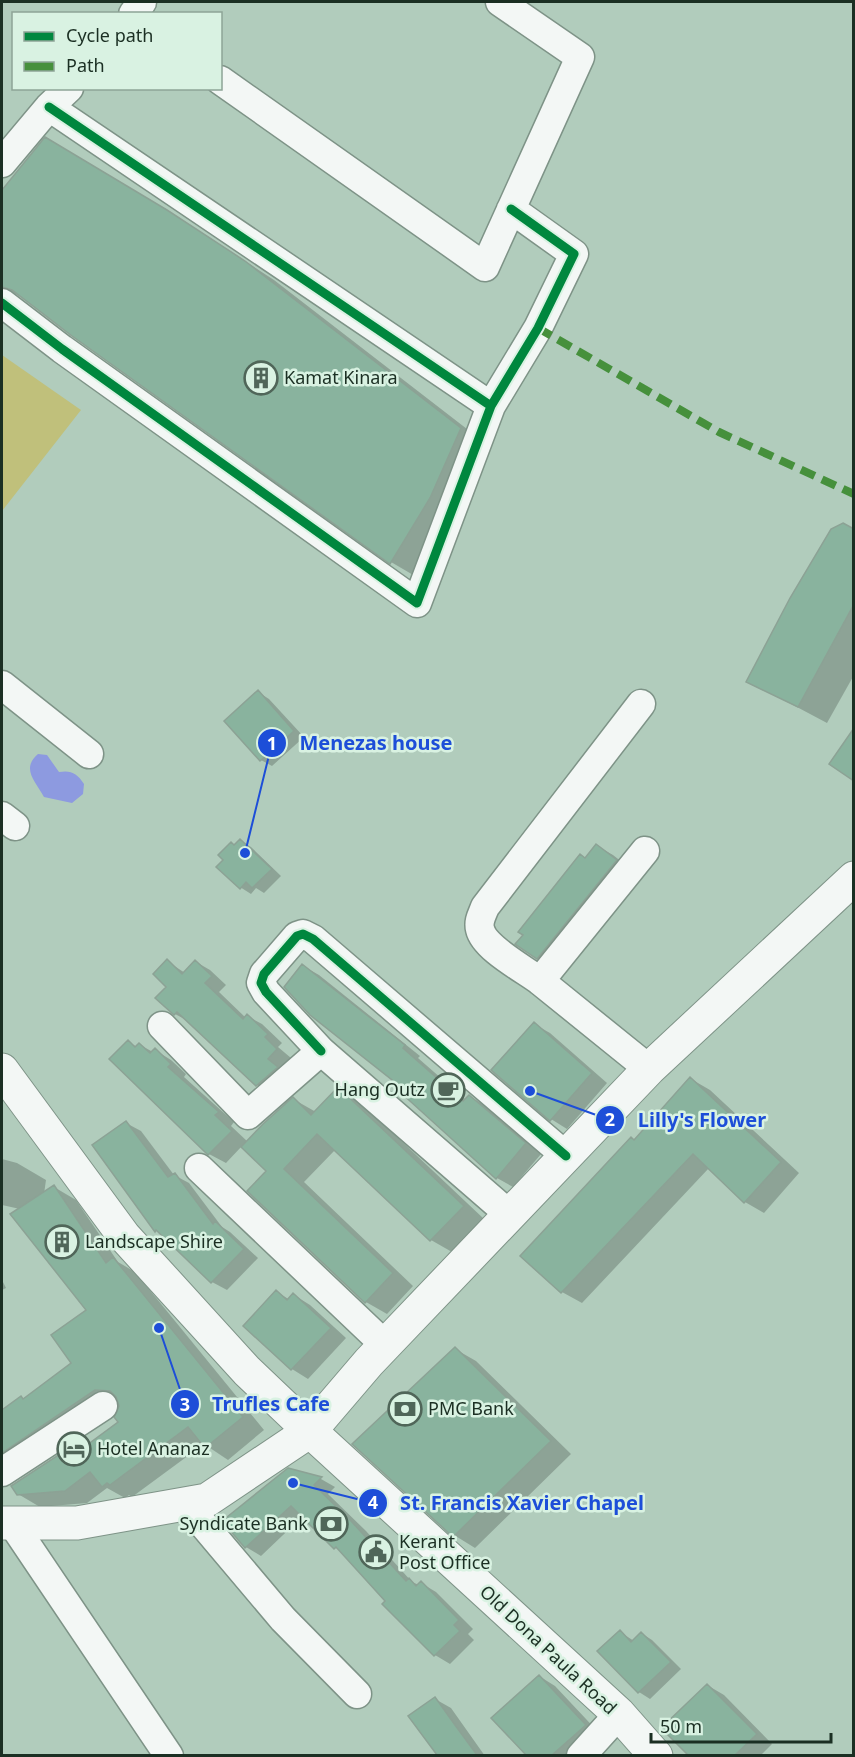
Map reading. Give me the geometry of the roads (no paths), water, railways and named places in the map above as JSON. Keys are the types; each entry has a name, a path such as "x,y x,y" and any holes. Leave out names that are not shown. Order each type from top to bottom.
{"main road":[{"path":"7,1523 77,1523 207,1500 310,1431 386,1345 649,1069 853,879"},
{"name":"Old Dona Paula Road","path":"7,1086 124,1236 248,1371 310,1431 619,1714 656,1755"}],"street":[{"path":"222,81 485,267 580,57 500,2"},
{"path":"2,163 59,98 491,406"},
{"path":"2,303 417,603 491,406 538,328 574,254 511,209"},
{"path":"2,685 89,754"},
{"path":"641,704 485,907 479,920 480,930 486,942 540,981 649,1069"},
{"path":"540,981 645,851"},
{"path":"510,1215 321,1051 266,992 261,983 264,974 297,936 303,934 313,939 566,1156"},
{"path":"162,1026 248,1115 321,1051"},
{"path":"199,1168 386,1345"},
{"path":"2,1472 103,1406"},
{"path":"186,1504 283,1619 357,1695"},
{"path":"7,1523 169,1755"},
{"path":"581,1755 619,1714"}],"water":[{"path":"38,754 47,755 59,772 67,771 79,777 84,784 83,794 72,803 44,797 30,770 33,759"}],"place":[{"name":"Kamat Kinara","path":"261,378"},
{"name":"Menezas house","path":"245,853"},
{"name":"Hang Outz","path":"448,1090"},
{"name":"Lilly's Flower","path":"530,1091"},
{"name":"Landscape Shire","path":"62,1242"},
{"name":"Trufles Cafe","path":"159,1328"},
{"name":"PMC Bank","path":"405,1409"},
{"name":"Hotel Ananaz","path":"74,1449"},
{"name":"St. Francis Xavier Chapel","path":"293,1483"},
{"name":"Syndicate Bank","path":"331,1524"},
{"name":"Kerant Post Office","path":"376,1552"}]}
